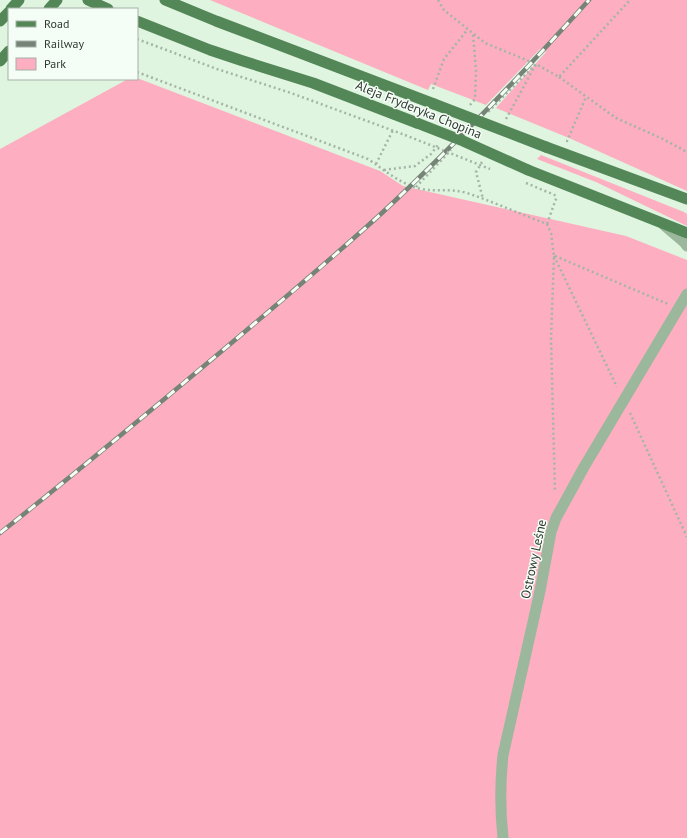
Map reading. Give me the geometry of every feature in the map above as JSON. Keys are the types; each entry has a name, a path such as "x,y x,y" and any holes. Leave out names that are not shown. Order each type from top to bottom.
{"main road":[{"path":"13,8 20,0"},
{"path":"50,8 57,0"},
{"path":"88,0 106,8"},
{"name":"Aleja Fryderyka Chopina","path":"165,0 175,2 648,186 687,199"},
{"path":"0,22 8,13"},
{"name":"Aleja Fryderyka Chopina","path":"138,21 210,50 320,86 417,123 463,141 528,170 687,233"},
{"path":"0,61 8,52"}],"street":[{"path":"660,222 687,246"},
{"name":"Ostrowy Leśne","path":"504,838 500,800 500,777 503,755 540,591 551,532 556,518 584,467 687,294"}],"path":[{"path":"438,0 444,10 486,43 533,61 559,77 616,118 687,152"},
{"path":"559,77 630,0"},
{"path":"432,89 444,59 468,29"},
{"path":"138,38 217,69 291,93 393,130 492,170"},
{"path":"505,120 536,64"},
{"path":"138,72 361,157 376,164 395,178 410,185 431,190 454,190 547,224"},
{"path":"568,141 586,97"},
{"path":"376,164 393,130"},
{"path":"483,200 476,172 484,159"},
{"path":"521,181 557,196 547,224 551,233 554,256 551,339 555,495"},
{"path":"554,256 679,308"}],"green space":[{"path":"210,0 687,0 687,191 569,138 496,108 546,52 540,49 486,105 431,84 428,90"},
{"path":"138,78 380,171 403,186 626,236 687,260 687,838 0,838 0,149 126,80 138,80"},
{"path":"541,155 684,212 687,214 687,226 596,182 537,159"}],"railway":[{"path":"0,533 231,343 383,212 488,108 589,0"}]}
